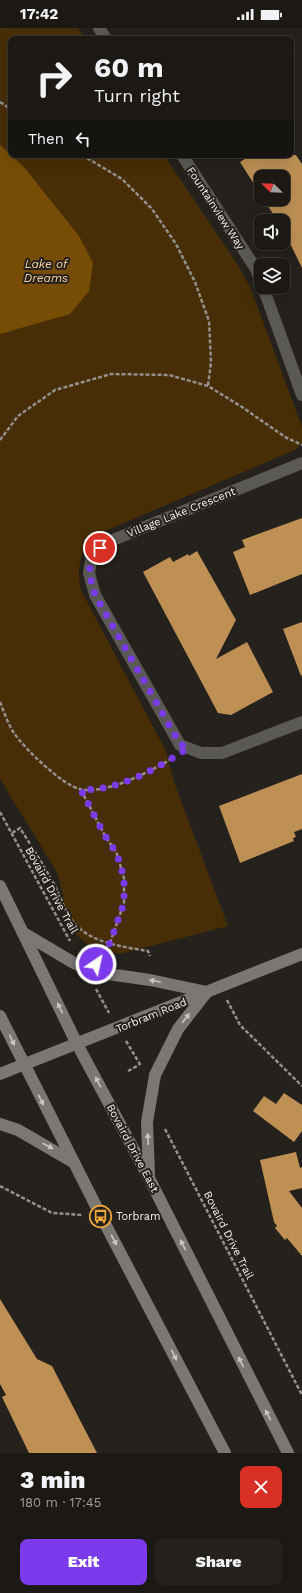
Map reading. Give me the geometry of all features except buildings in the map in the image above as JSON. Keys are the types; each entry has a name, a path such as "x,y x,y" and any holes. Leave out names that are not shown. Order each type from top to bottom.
{"main road":[{"name":"Bovaird Drive East","path":"0,886 25,934 77,1044 149,1178 288,1453"},
{"path":"25,934 74,963 94,972 150,980 207,992 178,1029 156,1075 147,1122 149,1178"},
{"name":"Torbram Road","path":"0,1074 302,954"},
{"path":"0,1016 23,1065 225,1453"},
{"path":"0,1124 18,1130 74,1163"}],"street":[{"name":"Fountainview Way","path":"184,158 254,266"},
{"path":"266,294 302,394"},
{"name":"Village Lake Crescent","path":"188,748 180,744 95,595 89,573 92,555 108,542 302,463"},
{"path":"188,748 201,753 222,753 302,722"}],"path":[{"path":"87,158 122,180 152,209 176,244 194,282 209,321 211,362 208,386"},
{"path":"0,440 18,416 55,390 111,374 169,375 208,386 242,407 285,438 302,445"},
{"path":"0,702 14,732 39,760 68,785 81,790 95,790 153,770 188,748"},
{"path":"81,790 104,834 117,854 124,878 124,903 110,943 103,954 98,957"},
{"name":"Bovaird Drive Trail","path":"0,812 55,916 70,941 75,944"},
{"path":"12,833 20,828 54,886 70,919 78,928 88,935 110,943 148,951 150,956"},
{"path":"220,987 240,1025 302,1086"},
{"path":"128,1071 139,1065"},
{"name":"Bovaird Drive Trail","path":"161,1122 302,1395"},
{"path":"0,1186 52,1213 101,1216"}],"shaded area":[{"path":"0,28 78,28 83,36 8,36 8,158 166,158 238,265 251,289 302,427 302,442 295,450 96,535 86,548 79,566 81,590 166,751 174,782 228,926 120,954 90,947 70,929 58,874 0,779"}],"water":[{"name":"Lake of Dreams","path":"0,145 8,152 8,158 14,158 23,166 79,236 93,263 89,291 70,314 0,334"}],"place":[{"name":"Torbram","path":"101,1216"}],"route":[{"path":"96,964 98,957 103,954 110,943 124,903 124,878 117,854 104,834 81,790 95,790 117,784 153,770 188,748 180,744 95,595 89,573 92,555 100,548"}]}
